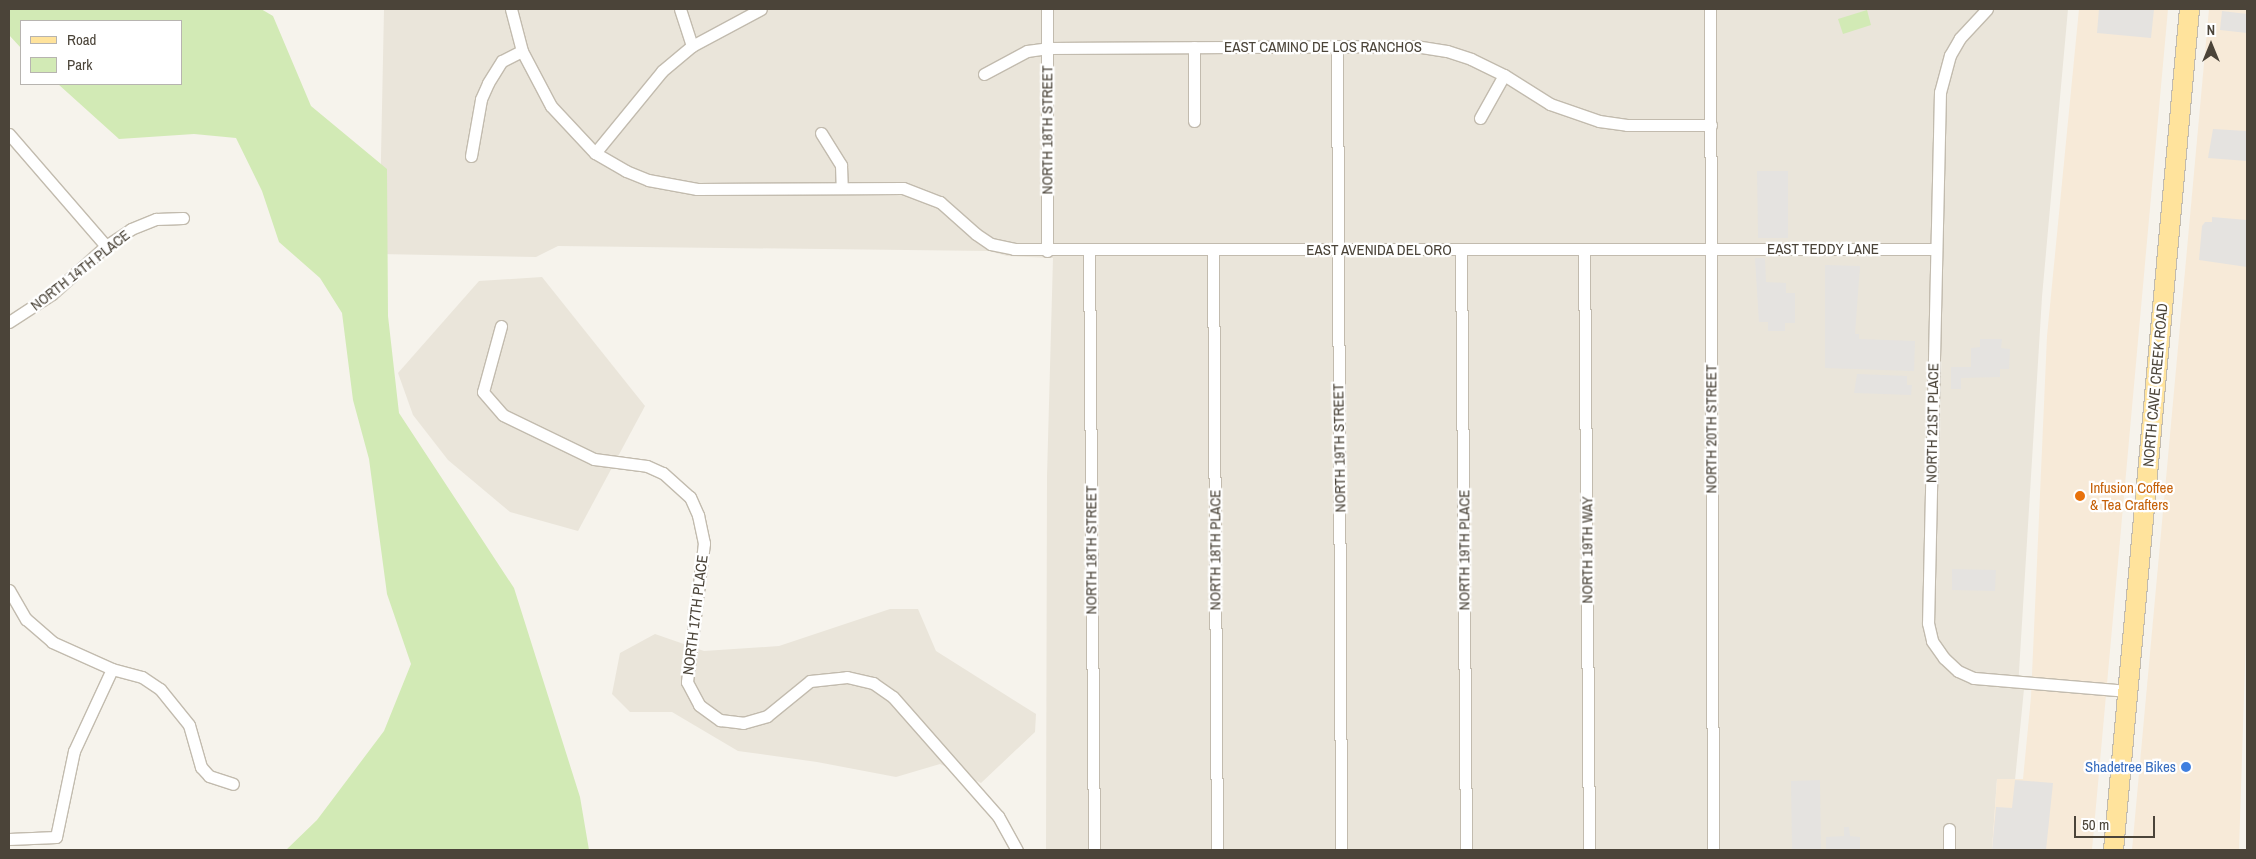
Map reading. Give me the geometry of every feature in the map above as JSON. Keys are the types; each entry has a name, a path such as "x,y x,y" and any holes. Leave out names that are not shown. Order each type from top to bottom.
{"main road":[{"name":"NORTH CAVE CREEK ROAD","path":"2113,850 2189,9"}],"street":[{"name":"EAST AVENIDA DEL ORO","path":"511,9 522,51 552,106 595,153 626,171 669,185 697,189 904,188 940,202 976,234 992,244 1014,250 1711,250"},
{"path":"680,9 692,46"},
{"path":"595,153 647,86 692,46 760,9"},
{"name":"NORTH 18TH STREET","path":"1047,9 1047,250"},
{"name":"NORTH 20TH STREET","path":"1710,9 1713,850"},
{"name":"NORTH 21ST PLACE","path":"1987,9 1960,38 1950,56 1942,80 1927,604 1932,641 1958,670 1974,678 2128,691"},
{"name":"NORTH 19TH STREET","path":"1337,46 1341,850"},
{"name":"EAST CAMINO DE LOS RANCHOS","path":"984,74 1027,51 1048,48 1415,46 1446,51 1504,75 1550,104 1599,121 1627,125 1711,125"},
{"path":"1194,47 1194,121"},
{"path":"471,156 481,99 488,83 502,61 522,51"},
{"path":"1480,118 1504,75"},
{"path":"821,133 841,165 842,188"},
{"path":"9,134 106,246"},
{"name":"NORTH 14TH PLACE","path":"9,322 52,294 106,246 131,229 156,219 183,218"},
{"name":"NORTH 19TH WAY","path":"1584,249 1589,850"},
{"name":"EAST TEDDY LANE","path":"1711,250 1936,249"},
{"name":"NORTH 18TH STREET","path":"1089,250 1094,850"},
{"name":"NORTH 18TH PLACE","path":"1213,250 1217,850"},
{"name":"NORTH 19TH PLACE","path":"1461,250 1466,850"},
{"name":"NORTH 17TH PLACE","path":"500,326 482,392 503,415 594,459 647,466 663,473 690,498 698,515 704,543 687,682 699,705 720,720 742,722 767,716 810,681 847,677 873,683 893,697 998,816 1017,850"},
{"path":"9,590 26,619 52,642 112,670 142,677 160,689 189,724 201,767 209,776 233,784"},
{"path":"9,839 56,837 74,751 112,670"},
{"path":"1948,850 1949,829"}],"shaded area":[{"path":"384,9 2068,9 2042,297 2018,688 2024,689 2015,780 1997,779 1992,850 1046,850 1047,476 1053,258 1007,256 989,251 558,246 536,257 379,254"},
{"path":"2079,9 2168,9 2092,850 1992,850 1997,779 2023,779 2031,697 2047,336"},
{"path":"2099,9 2154,9 2151,38 2097,33"},
{"path":"2209,9 2247,9 2247,605 2239,850 2132,850"},
{"path":"2222,11 2247,14 2247,33 2220,30"},
{"path":"2213,129 2247,131 2247,161 2208,158"},
{"path":"1757,171 1788,171 1788,238 1758,238"},
{"path":"2212,217 2247,220 2247,267 2199,260 2202,226 2205,222 2212,222"},
{"path":"1755,258 1765,258 1766,282 1786,283 1786,293 1795,293 1795,323 1785,323 1785,331 1768,331 1768,322 1759,322"},
{"path":"1825,265 1860,266 1855,334 1859,334 1859,339 1915,341 1914,371 1825,368"},
{"path":"542,277 645,406 578,531 510,512 448,460 413,415 398,373 479,281"},
{"path":"1980,339 2002,339 2001,348 2010,349 2009,369 2000,369 2000,377 1961,378 1961,389 1951,389 1951,367 1971,367 1971,348 1980,347"},
{"path":"1857,374 1907,376 1907,385 1912,385 1911,395 1854,393"},
{"path":"1952,569 1996,570 1995,591 1952,590"},
{"path":"890,609 918,609 936,651 1036,714 1035,732 981,783 940,764 896,777 817,762 738,751 672,712 630,712 612,694 620,653 655,634 704,651 779,646"},
{"path":"1820,780 1821,850 1792,850 1791,781"},
{"path":"2015,780 2053,783 2046,850 1992,850 1996,807 2012,808"},
{"path":"1844,827 1849,827 1850,836 1860,837 1860,850 1826,850 1826,837 1844,836"}],"green space":[{"path":"9,9 261,9 273,16 311,106 387,169 388,316 399,413 514,588 580,797 589,850 286,850 317,820 384,731 411,664 387,594 369,459 353,400 342,313 320,278 279,242 262,191 236,138 194,134 119,139 59,85 182,85 182,20 20,20 20,47 9,35"},
{"path":"1867,10 1871,25 1843,34 1838,19"}],"place":[{"name":"Infusion Coffee & Tea Crafters","path":"2080,496"},
{"name":"Shadetree Bikes","path":"2186,767"}]}
